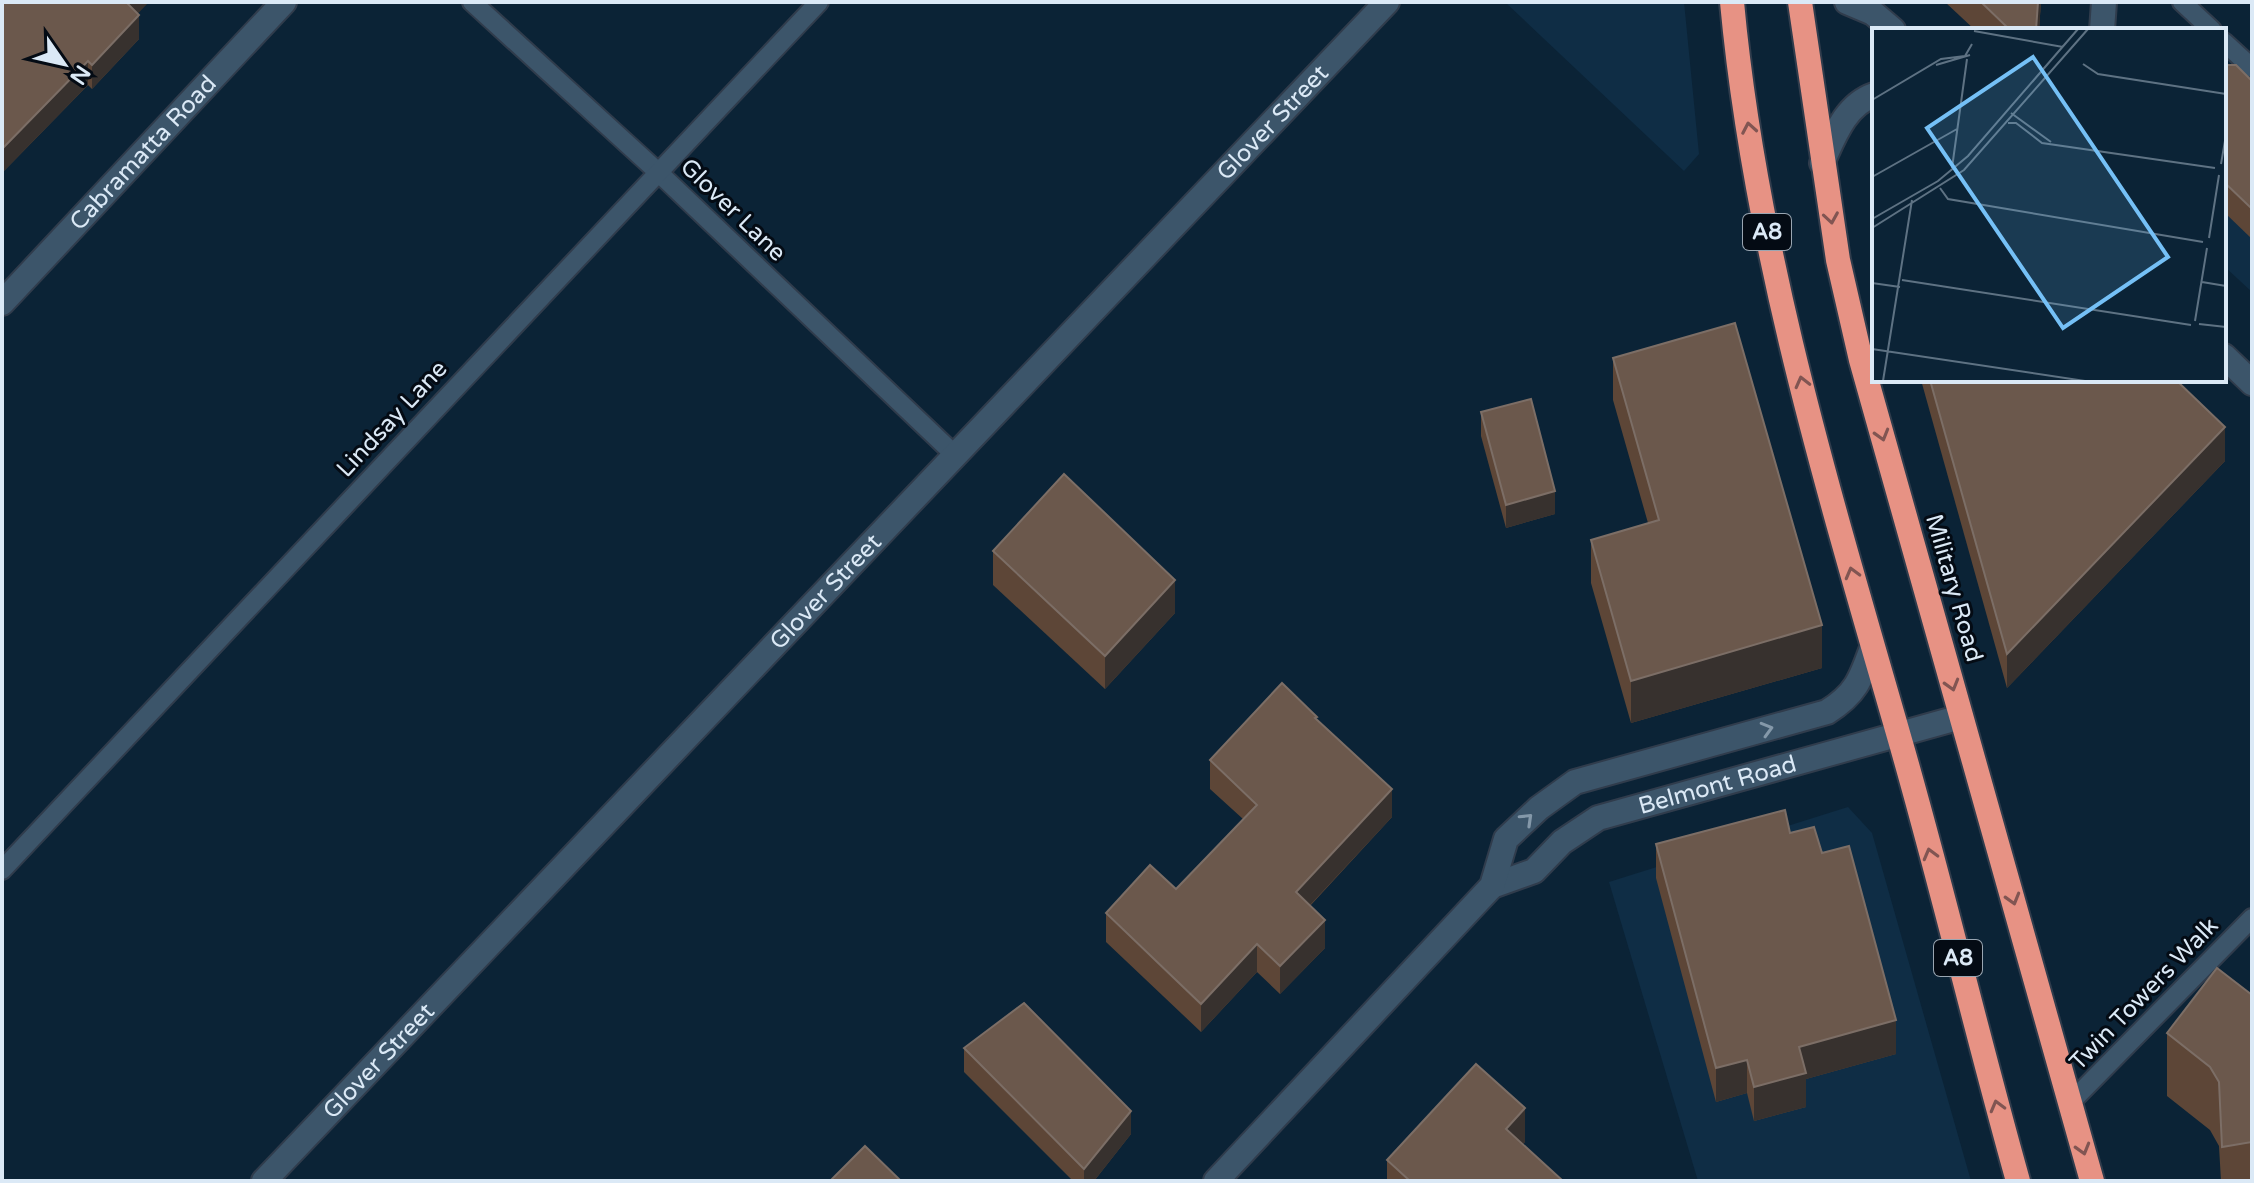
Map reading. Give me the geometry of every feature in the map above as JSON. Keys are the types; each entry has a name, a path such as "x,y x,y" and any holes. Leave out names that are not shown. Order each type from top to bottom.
{"highway":[{"name":"A8","path":"1732,2 1737,60 1774,272 1872,648 1899,736 2018,1181"},
{"name":"Military Road","path":"1800,2 1838,260 1861,360 2092,1181"}],"street":[{"name":"Cabramatta Road","path":"2,303 284,2"},
{"name":"Glover Street","path":"264,1181 1387,2"},
{"path":"1847,2 1873,13 1891,28"},
{"path":"2102,28 2104,2"},
{"path":"1822,163 1840,123 1862,99 1872,96"},
{"path":"2226,358 2252,383"},
{"name":"Belmont Road","path":"1216,1181 1492,886 1506,839 1539,808 1575,782 1827,712 1858,687 1872,648"},
{"name":"Belmont Road","path":"1492,886 1534,871 1562,842 1598,818 1961,717"}],"lane":[{"name":"Glover Lane","path":"472,2 658,172 956,456"},
{"name":"Lindsay Lane","path":"2,870 819,2"},
{"path":"2182,2 2210,28"},
{"path":"2226,44 2252,68"},
{"name":"Twin Towers Walk","path":"2070,1103 2252,918"}],"shaded area":[{"path":"1505,2 1684,2 1699,154 1684,171"},
{"path":"2226,82 2252,106 2252,292 2226,268"},
{"path":"1848,807 1872,833 1971,1181 1698,1181 1609,882"}],"building":[{"path":"2,2 126,2 139,15 92,65 88,61 2,149"},
{"path":"1981,2 2038,2 2036,28 2008,28"},
{"path":"2226,65 2236,65 2252,81 2252,209 2226,184"},
{"path":"1735,323 1822,625 1631,681 1591,540 1659,520 1613,358"},
{"path":"1931,382 2178,382 2225,427 2007,654"},
{"path":"1531,399 1555,491 1506,505 1481,412"},
{"path":"1064,474 1175,580 1105,656 993,551"},
{"path":"1282,683 1392,789 1296,892 1325,920 1280,966 1257,944 1201,1004 1106,913 1150,865 1176,889 1257,805 1210,760"},
{"path":"1785,810 1790,833 1814,827 1822,853 1849,846 1896,1020 1799,1047 1806,1073 1754,1087 1747,1060 1716,1068 1656,844"},
{"path":"2217,968 2252,995 2252,1142 2222,1147 2219,1082 2210,1067 2167,1033"},
{"path":"1024,1003 1131,1111 1084,1169 964,1048"},
{"path":"1476,1064 1525,1108 1506,1129 1563,1181 1410,1181 1387,1160"},
{"path":"865,1146 901,1181 830,1181"}]}
